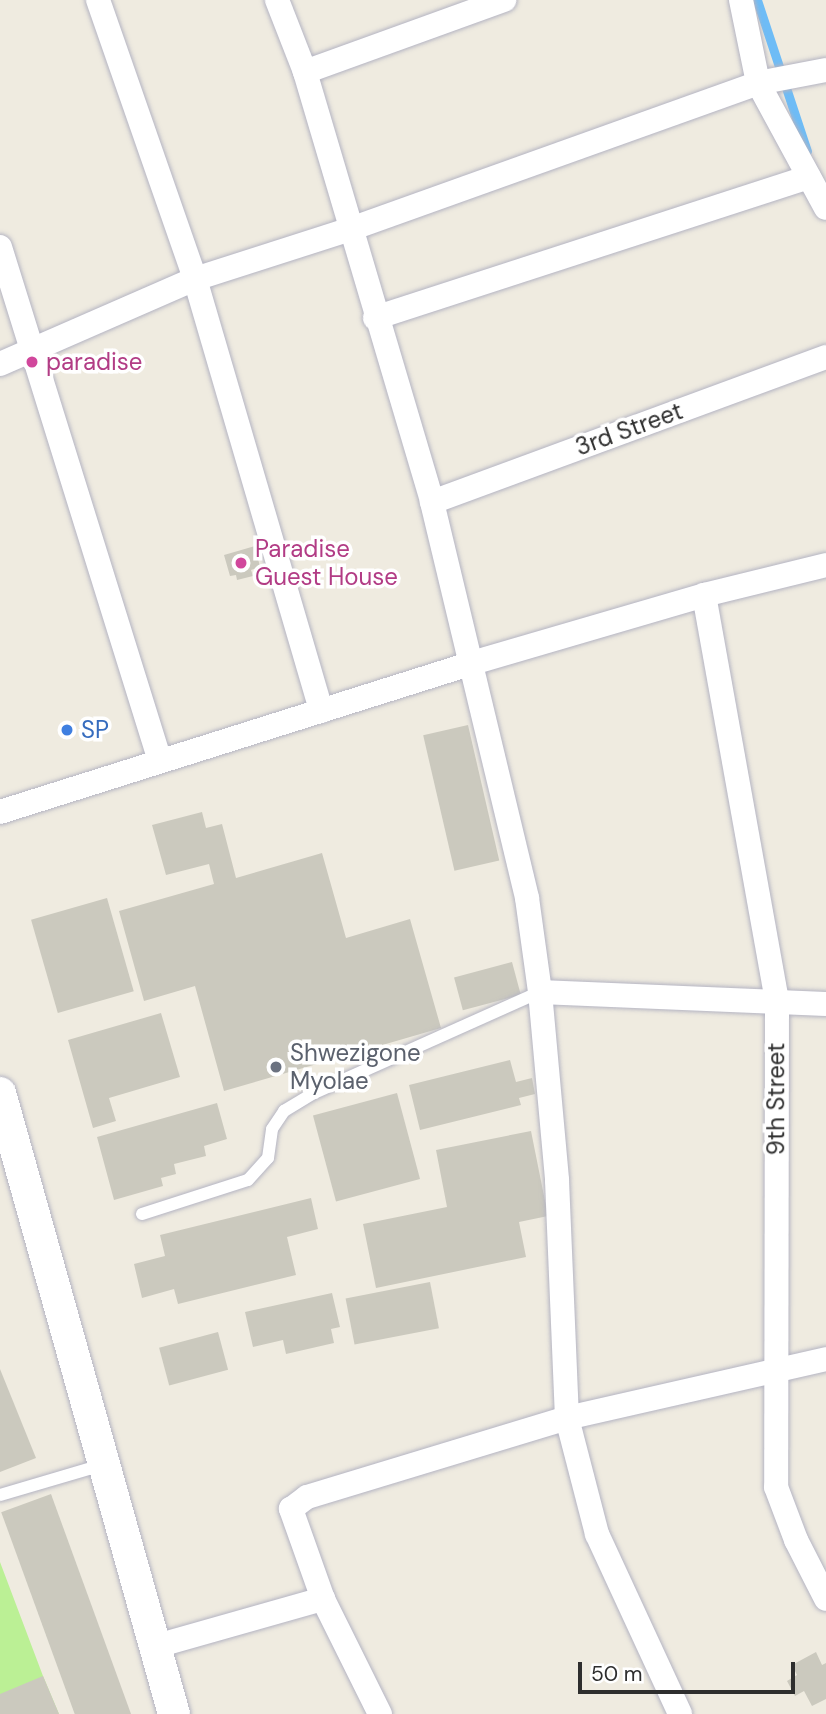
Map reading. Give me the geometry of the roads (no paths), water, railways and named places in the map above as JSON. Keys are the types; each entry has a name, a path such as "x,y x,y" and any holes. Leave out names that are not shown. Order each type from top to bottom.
{"street":[{"path":"98,0 195,279 321,711"},
{"path":"277,0 305,72 348,230 432,502 527,898 540,992 557,1181 567,1418 597,1534 680,1714"},
{"path":"305,72 504,0"},
{"path":"741,0 762,82 826,208"},
{"path":"0,364 195,279 348,230 762,82 826,70"},
{"path":"375,318 809,177"},
{"path":"0,247 35,350 160,761"},
{"name":"3rd Street","path":"432,502 826,357"},
{"path":"0,812 472,663 704,595 826,565"},
{"name":"9th Street","path":"704,595 777,1001 776,1487 796,1540 826,1599"},
{"path":"540,992 826,1004"},
{"path":"0,1093 102,1465 174,1714"},
{"path":"380,1714 323,1599 291,1509 307,1497 567,1418 826,1359"},
{"path":"153,1647 323,1599"}],"lane":[{"path":"142,1214 248,1180 268,1158 272,1129 284,1111 314,1093 540,992"},
{"path":"0,1495 102,1465"}],"waterway":[{"path":"757,0 807,151"}],"place":[{"name":"paradise","path":"32,362"},
{"name":"Paradise Guest House","path":"241,563"},
{"name":"SP","path":"67,730"},
{"name":"Shwezigone Myolae","path":"276,1067"}]}
